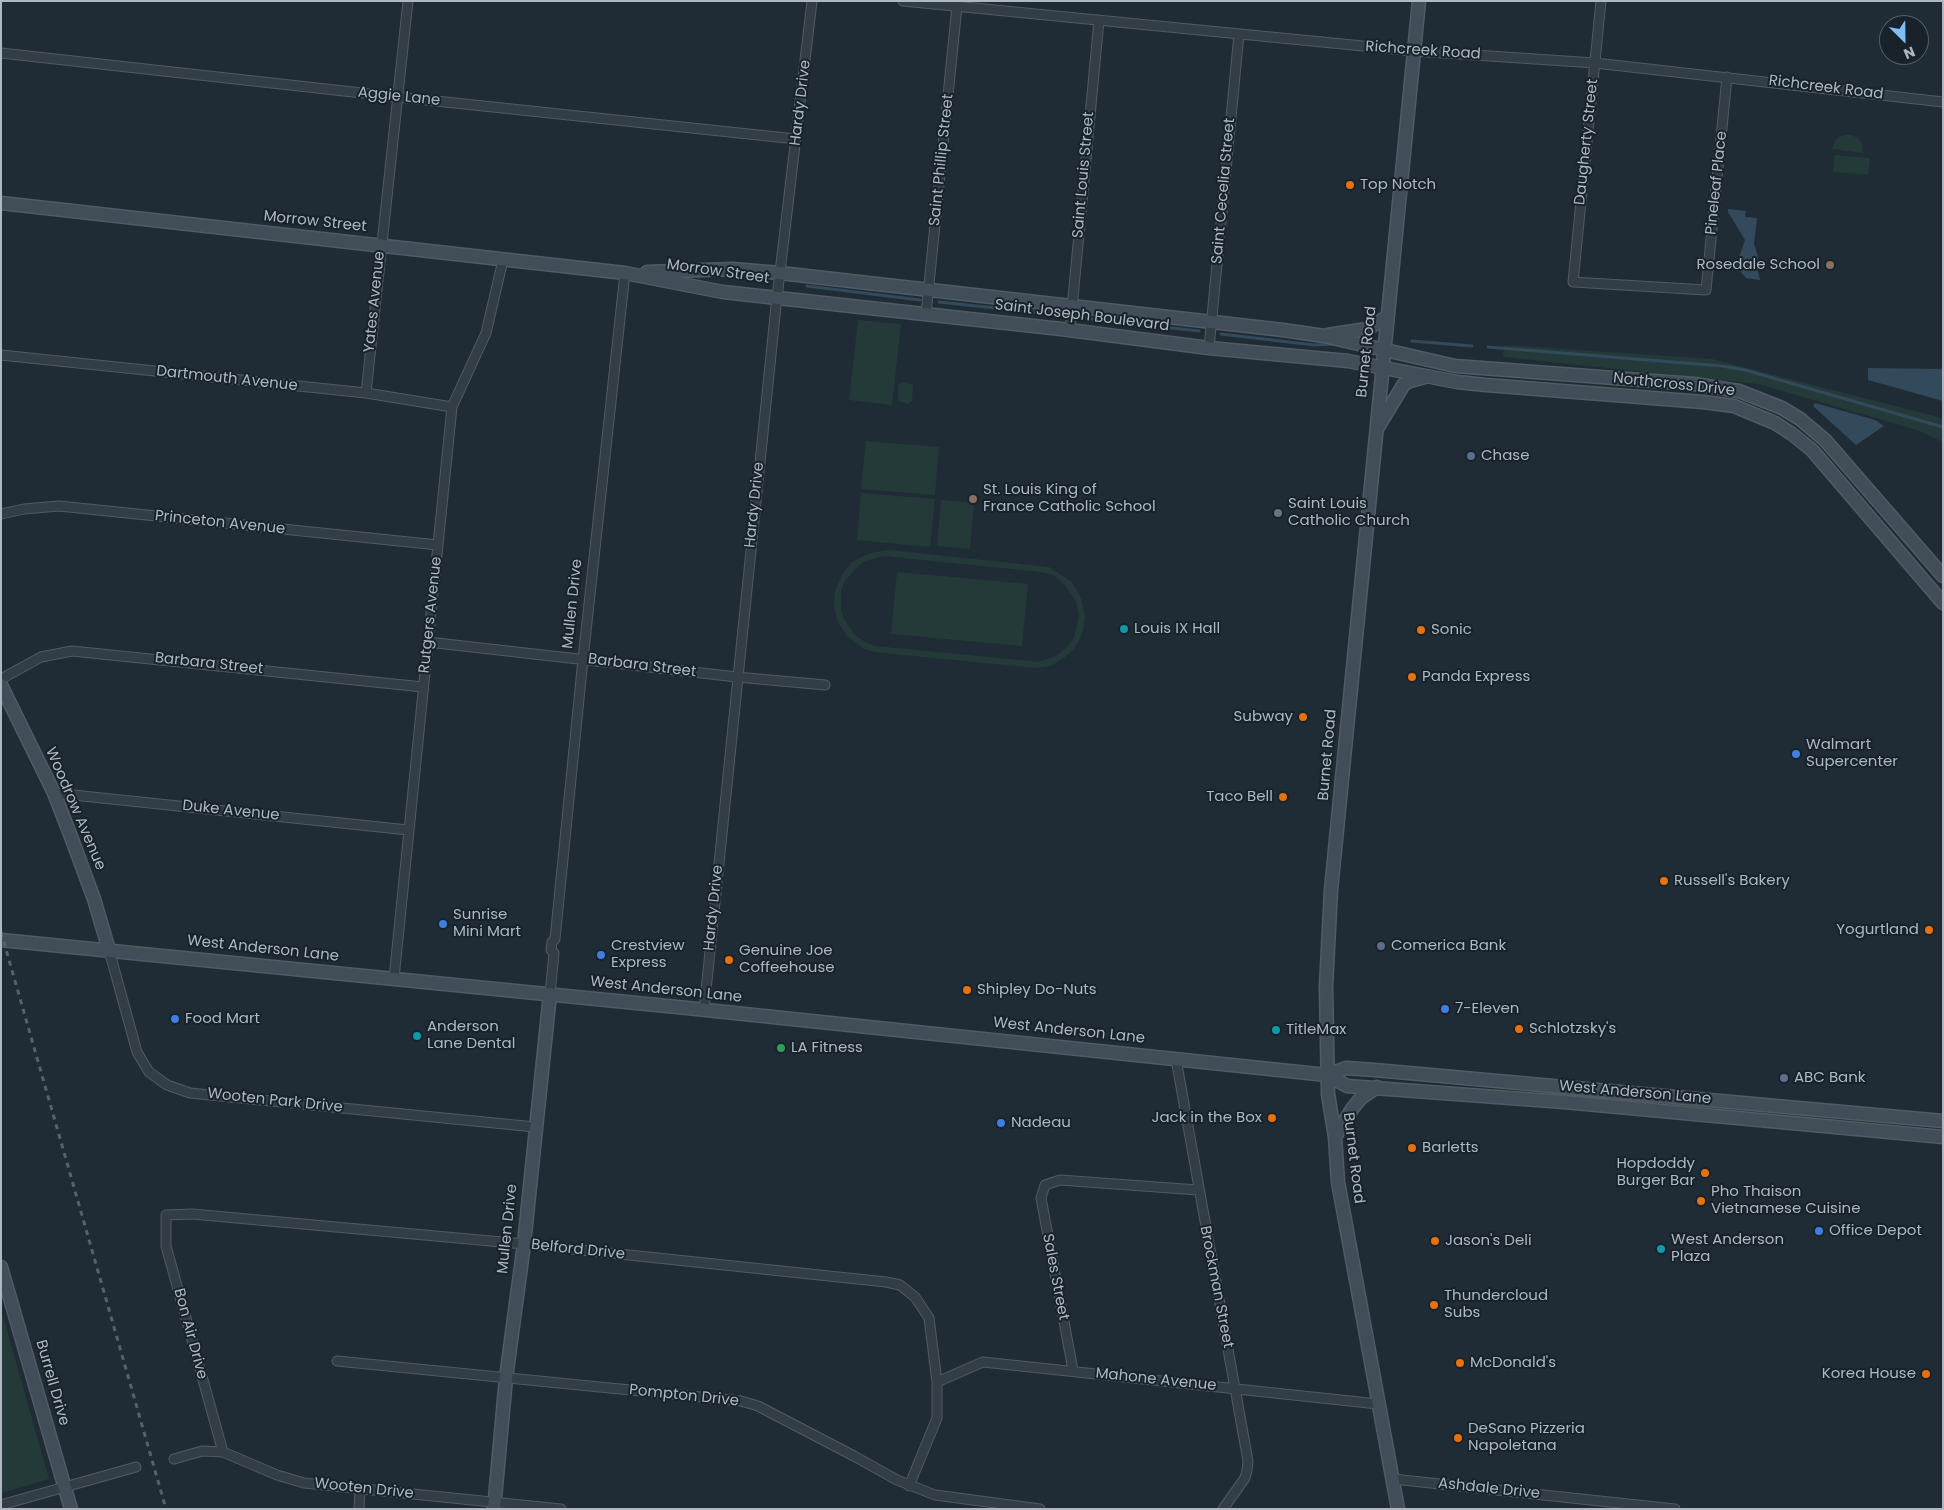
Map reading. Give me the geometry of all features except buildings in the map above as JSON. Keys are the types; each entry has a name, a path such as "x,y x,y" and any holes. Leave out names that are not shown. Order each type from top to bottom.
{"street":[{"name":"Yates Avenue","path":"366,393 408,1"},
{"name":"Hardy Drive","path":"704,1010 777,297 812,1"},
{"name":"Richcreek Road","path":"903,1 1414,51 1595,63 1943,102"},
{"name":"Burnet Road","path":"1398,1509 1338,1182 1335,1137 1327,1075 1327,948 1375,431 1419,1"},
{"name":"Daugherty Street","path":"1601,1 1573,282 1706,290"},
{"name":"Saint Phillip Street","path":"926,314 930,290 957,6"},
{"name":"Saint Louis Street","path":"1070,330 1099,20"},
{"name":"Saint Cecelia Street","path":"1209,348 1239,34"},
{"name":"Aggie Lane","path":"1,53 796,139"},
{"name":"Pineleaf Place","path":"1706,290 1727,77"},
{"name":"Morrow Street","path":"1,203 625,273 723,292 777,297"},
{"name":"Rutgers Avenue","path":"394,978 452,407 486,333 503,260"},
{"name":"Morrow Street","path":"625,273 732,269 780,273"},
{"name":"Mullen Drive","path":"495,1506 506,1378 524,1244 550,994 554,953 551,950 552,942 556,939 583,659 625,273"},
{"name":"Saint Joseph Boulevard","path":"780,273 1324,336 1384,350"},
{"name":"Saint Joseph Boulevard","path":"777,297 1070,330 1209,348 1348,361 1382,368"},
{"path":"1324,336 1367,328 1387,317"},
{"name":"Northcross Drive","path":"1384,350 1455,366 1694,384 1725,388 1754,396 1782,408 1800,419 1825,440 1943,576"},
{"name":"Dartmouth Avenue","path":"1,355 366,393 452,407"},
{"name":"Northcross Drive","path":"1382,368 1486,385 1703,402 1734,406 1749,412 1775,423 1812,450 1943,603"},
{"path":"1375,431 1404,384 1430,376"},
{"path":"1582,392 1584,376"},
{"path":"1694,384 1703,402"},
{"name":"Princeton Avenue","path":"1,514 24,509 59,506 438,545"},
{"path":"1878,526 1890,514"},
{"name":"Barbara Street","path":"428,642 737,677 825,685"},
{"name":"Barbara Street","path":"1,679 42,657 72,651 423,687"},
{"name":"Woodrow Avenue","path":"1,685 54,793 86,877 109,950"},
{"name":"Duke Avenue","path":"54,793 408,830"},
{"name":"West Anderson Lane","path":"1,940 394,978 1327,1075 1347,1086 1576,1104 1943,1137"},
{"name":"Wooten Park Drive","path":"109,950 137,1052 149,1072 167,1085 190,1092 535,1127"},
{"name":"Brockman Street","path":"1176,1059 1248,1461 1248,1471 1245,1478 1223,1509"},
{"name":"West Anderson Lane","path":"1327,1075 1346,1068 1943,1121"},
{"path":"1335,1137 1361,1098 1377,1087"},
{"path":"1570,1088 1576,1104"},
{"path":"1576,1104 1583,1089"},
{"path":"1814,1110 1814,1126"},
{"path":"1878,1132 1888,1123 1943,1126"},
{"name":"Sales Street","path":"1073,1370 1040,1198 1045,1185 1060,1180 1198,1190"},
{"name":"Belford Drive","path":"166,1214 192,1214 524,1244 900,1285 915,1297 929,1318 937,1382"},
{"name":"Bon Air Drive","path":"166,1214 166,1246 223,1452"},
{"name":"Burrell Drive","path":"1,1267 71,1509"},
{"name":"Pompton Drive","path":"337,1362 741,1401 758,1406 909,1486 935,1495 1040,1509"},
{"name":"Mahone Avenue","path":"937,1382 983,1362 1073,1370 1378,1404"},
{"path":"909,1486 937,1418 937,1382"},
{"name":"Wooten Drive","path":"174,1459 202,1451 223,1452 277,1475 304,1483 495,1506 561,1509"},
{"path":"1,1504 136,1467"},
{"name":"Ashdale Drive","path":"1393,1479 1675,1509"},
{"path":"359,1509 360,1489"}],"green space":[{"path":"1844,135 1858,138 1862,143 1863,153 1832,149 1835,141"},
{"path":"1835,155 1870,158 1868,175 1833,172"},
{"path":"858,320 901,324 892,405 849,400"},
{"path":"1504,345 1712,359 1938,417 1943,421 1943,442 1917,430 1758,384 1503,357"},
{"path":"903,382 913,385 912,401 908,404 898,401 898,385"},
{"path":"866,441 939,447 935,495 861,489"},
{"path":"861,493 935,499 930,547 857,540"},
{"path":"941,500 974,503 970,549 937,546"},
{"path":"889,550 1049,567 1072,582 1081,598 1085,617 1083,631 1074,649 1064,658 1051,666 1036,668 874,652 863,648 847,636 838,622 834,607 835,591 843,573 852,562 870,553","holes":["884,556 1041,572 1053,575 1064,584 1076,601 1079,616 1071,643 1058,655 1039,662 875,646 856,636 844,620 841,609 841,591 844,582 865,561"]},
{"path":"897,572 1028,584 1022,646 891,634"},
{"path":"1,1309 49,1479 1,1493"}],"water":[{"path":"1728,209 1746,211 1745,217 1757,218 1754,244 1758,256 1757,267 1760,280 1746,278 1736,266 1745,240"},
{"path":"1868,368 1943,369 1943,401 1868,380"},
{"path":"1815,403 1875,420 1884,426 1856,445 1813,406"}],"waterway":[{"path":"807,286 920,300"},
{"path":"939,302 1061,315"},
{"path":"1082,318 1199,331"},
{"path":"1221,334 1314,345 1337,344"},
{"path":"1412,341 1472,346"},
{"path":"1488,347 1722,366 1745,370 1943,427"}],"railway":[{"path":"1,932 166,1509"}],"place":[{"name":"Top Notch","path":"1350,185"},
{"name":"Rosedale School","path":"1830,265"},
{"name":"Chase","path":"1471,456"},
{"name":"St. Louis King of France Catholic School","path":"973,499"},
{"name":"Saint Louis Catholic Church","path":"1278,513"},
{"name":"Louis IX Hall","path":"1124,629"},
{"name":"Sonic","path":"1421,630"},
{"name":"Panda Express","path":"1412,677"},
{"name":"Subway","path":"1303,717"},
{"name":"Walmart Supercenter","path":"1796,754"},
{"name":"Taco Bell","path":"1283,797"},
{"name":"Russell's Bakery","path":"1664,881"},
{"name":"Sunrise Mini Mart","path":"443,924"},
{"name":"Yogurtland","path":"1929,930"},
{"name":"Comerica Bank","path":"1381,946"},
{"name":"Crestview Express","path":"601,955"},
{"name":"Genuine Joe Coffeehouse","path":"729,960"},
{"name":"Shipley Do-Nuts","path":"967,990"},
{"name":"7-Eleven","path":"1445,1009"},
{"name":"Food Mart","path":"175,1019"},
{"name":"Schlotzsky's","path":"1519,1029"},
{"name":"TitleMax","path":"1276,1030"},
{"name":"Anderson Lane Dental","path":"417,1036"},
{"name":"LA Fitness","path":"781,1048"},
{"name":"ABC Bank","path":"1784,1078"},
{"name":"Jack in the Box","path":"1272,1118"},
{"name":"Nadeau","path":"1001,1123"},
{"name":"Barletts","path":"1412,1148"},
{"name":"Hopdoddy Burger Bar","path":"1705,1173"},
{"name":"Pho Thaison Vietnamese Cuisine","path":"1701,1201"},
{"name":"Office Depot","path":"1819,1231"},
{"name":"Jason's Deli","path":"1435,1241"},
{"name":"West Anderson Plaza","path":"1661,1249"},
{"name":"Thundercloud Subs","path":"1434,1305"},
{"name":"McDonald's","path":"1460,1363"},
{"name":"Korea House","path":"1926,1374"},
{"name":"DeSano Pizzeria Napoletana","path":"1458,1438"}]}
